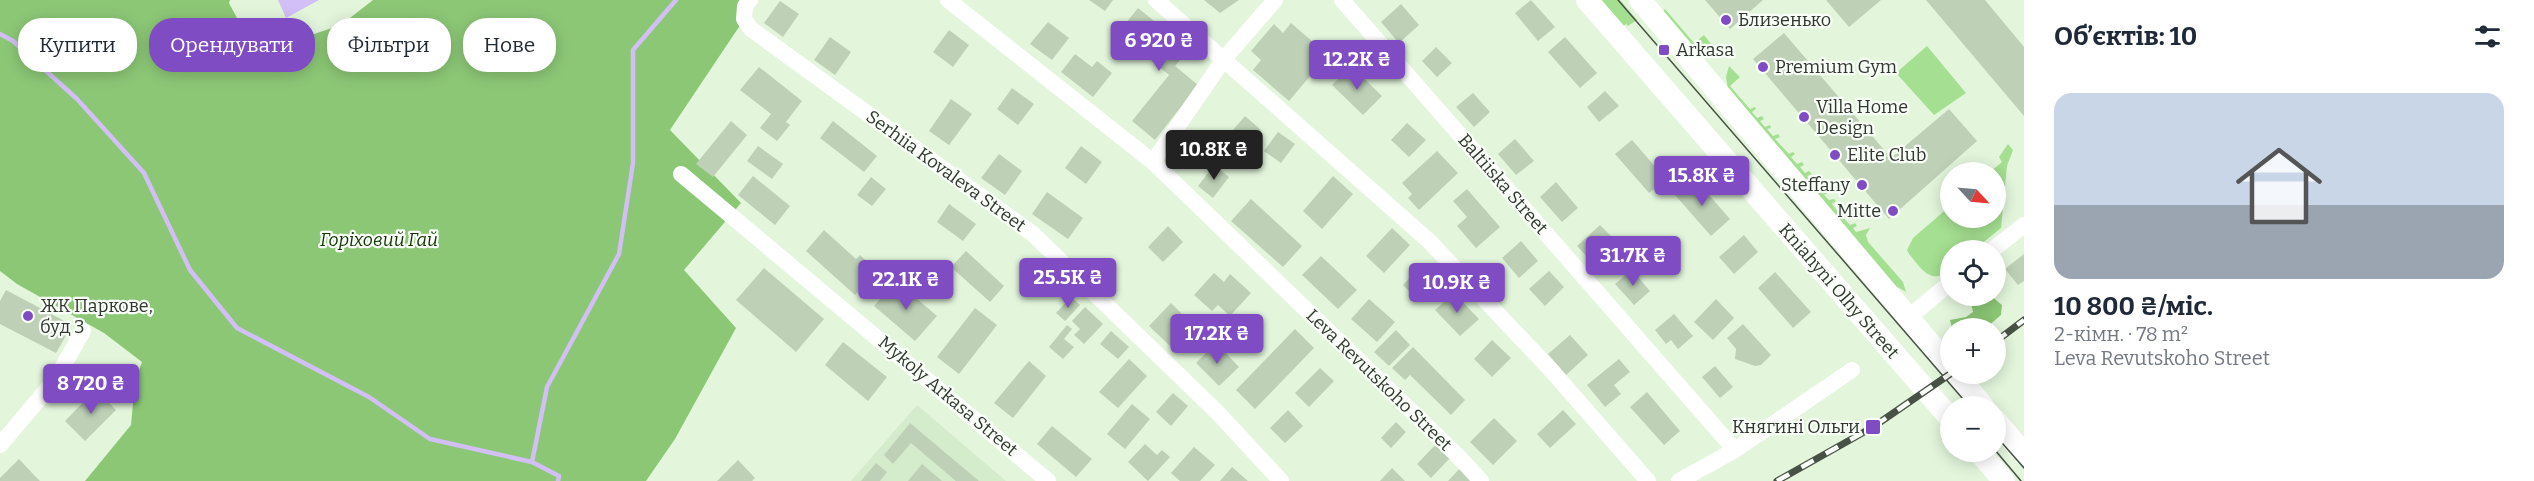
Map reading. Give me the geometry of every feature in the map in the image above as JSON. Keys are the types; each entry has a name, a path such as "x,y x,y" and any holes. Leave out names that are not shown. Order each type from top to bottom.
{"main road":[{"name":"Kniahyni Olhy Street","path":"1587,0 1940,406"},
{"name":"Kniahyni Olhy Street","path":"1640,0 1940,355"},
{"path":"1964,384 1975,396"},
{"path":"2006,433 2024,454"},
{"path":"1988,462 2004,481"}],"street":[{"name":"Serhiia Kovaleva Street","path":"750,0 745,6 744,19 751,29 1033,234 1218,413 1281,481"},
{"name":"Leva Revutskoho Street","path":"948,0 1153,162 1457,455 1481,481"},
{"path":"1156,0 1428,241 1551,370 1648,481"},
{"path":"1153,162 1224,59 1275,0"},
{"name":"Baltiiska Street","path":"1342,0 1735,450"},
{"name":"Mykoly Arkasa Street","path":"681,174 1048,481"},
{"path":"2005,240 2024,225"},
{"path":"1913,324 1940,294"},
{"path":"0,445 56,380 83,331"},
{"path":"1679,481 1735,450 1852,370"}],"shaded area":[{"path":"278,0 319,0 286,18"},
{"path":"917,405 1006,481 851,481"}],"green space":[{"name":"Горіховий Гай","path":"0,0 230,0 229,3 237,18 149,18 149,72 315,72 315,34 327,30 327,72 451,72 451,18 350,18 373,0 757,0 670,130 741,203 684,270 736,328 675,439 646,481 85,481 131,425 135,381 142,362 104,333 17,284 0,271"},
{"path":"1598,0 1620,0 1637,20 1622,27"},
{"path":"1665,9 1694,43 1704,35 1715,49 1706,51 1698,49 1684,40 1662,12"},
{"path":"1927,46 1966,93 1934,115 1896,73"},
{"path":"1729,66 1740,77 1730,86 1750,109 1755,107 1756,109 1752,112 1757,118 1762,116 1764,119 1760,121 1765,127 1770,125 1771,128 1767,129 1773,136 1778,134 1780,137 1775,139 1789,154 1793,152 1795,154 1791,157 1797,164 1802,162 1804,165 1800,167 1805,173 1809,171 1812,174 1807,176 1813,182 1818,181 1820,184 1816,186 1821,192 1826,190 1828,193 1824,195 1829,200 1836,201 1832,204 1838,212 1843,209 1845,212 1841,215 1850,225 1855,223 1857,226 1853,228 1856,232 1870,228 1866,235 1868,242 1903,282 1906,292 1894,285 1728,89 1726,77"},
{"path":"2008,144 2013,150 2006,176 2006,162 2002,162 1999,157"},
{"path":"1940,215 1940,228 2001,228 1986,240 1940,240 1940,275 1937,276 1927,273 1909,254 1907,250 1913,238"},
{"path":"1972,306 2002,306 2001,315 1998,318 1961,318 1973,312"}],"building":[{"path":"1089,0 1113,0 1105,11"},
{"path":"1204,0 1239,0 1220,13"},
{"path":"1531,0 1555,27 1538,41 1515,13"},
{"path":"1705,0 1763,0 1730,29"},
{"path":"1826,0 1881,0 1849,27"},
{"path":"1926,0 1985,0 2024,47 2024,116"},
{"path":"780,1 799,14 783,37 764,23"},
{"path":"1401,4 1419,25 1399,43 1381,22"},
{"path":"1138,8 1189,49 1175,66 1198,85 1155,140 1132,121 1169,75 1118,33"},
{"path":"1048,22 1069,38 1052,60 1030,44"},
{"path":"1291,23 1328,55 1289,101 1253,70 1261,60 1251,51 1274,24 1283,33"},
{"path":"949,30 969,45 953,67 933,52"},
{"path":"1784,33 1891,158 1949,109 1977,141 1953,162 1940,162 1940,174 1889,219 1753,59"},
{"path":"830,37 851,52 835,75 814,60"},
{"path":"1565,37 1597,73 1580,88 1548,52"},
{"path":"1436,47 1452,63 1437,77 1422,61"},
{"path":"1075,54 1092,67 1097,61 1112,73 1093,97 1061,72"},
{"path":"1351,66 1382,96 1363,115 1332,85"},
{"path":"759,67 802,101 786,122 790,125 777,141 760,128 771,114 740,90"},
{"path":"1012,88 1034,104 1018,125 997,109"},
{"path":"1605,91 1619,106 1599,122 1587,107"},
{"path":"1473,93 1490,112 1474,127 1456,107"},
{"path":"951,99 972,114 949,145 929,131"},
{"path":"1245,116 1261,130 1244,150 1228,136"},
{"path":"731,121 747,135 713,177 696,164"},
{"path":"833,121 877,156 864,172 820,138"},
{"path":"1407,123 1426,140 1409,157 1391,140"},
{"path":"1278,132 1295,144 1281,163 1264,151"},
{"path":"1515,139 1534,161 1516,175 1498,154"},
{"path":"1632,140 1666,179 1649,193 1615,154"},
{"path":"758,146 783,164 772,179 747,161"},
{"path":"1081,146 1102,162 1086,184 1065,168"},
{"path":"1437,151 1458,173 1419,210 1408,198 1412,194 1402,183"},
{"path":"999,154 1022,171 1005,195 981,178"},
{"path":"1214,165 1229,177 1213,198 1198,186"},
{"path":"753,176 790,206 775,225 738,195"},
{"path":"1333,176 1353,194 1322,229 1303,211"},
{"path":"871,177 886,189 872,206 857,195"},
{"path":"1694,178 1730,219 1711,236 1675,195"},
{"path":"1556,182 1578,208 1562,222 1540,197"},
{"path":"1467,189 1500,227 1476,248 1457,226 1467,217 1453,201"},
{"path":"1047,192 1083,218 1068,239 1032,214"},
{"path":"1251,199 1302,246 1283,267 1231,221"},
{"path":"949,204 976,224 963,241 937,222"},
{"path":"1600,225 1616,241 1593,263 1577,246"},
{"path":"1168,226 1183,242 1163,262 1148,247"},
{"path":"1392,228 1410,245 1384,273 1366,256"},
{"path":"824,230 856,259 860,255 877,271 855,295 806,251"},
{"path":"1744,235 1758,252 1734,274 1719,257"},
{"path":"1521,241 1538,261 1519,278 1502,258"},
{"path":"966,251 1004,286 990,302 951,267"},
{"path":"2024,254 2024,281 2018,285 2006,268"},
{"path":"1321,256 1357,290 1338,309 1302,275"},
{"path":"1423,264 1439,280 1419,301 1403,285"},
{"path":"764,268 824,319 796,352 736,300"},
{"path":"1632,270 1650,291 1634,305 1615,284"},
{"path":"1549,271 1564,287 1545,306 1529,289"},
{"path":"1775,272 1811,312 1793,328 1758,288"},
{"path":"1214,273 1224,282 1230,274 1251,293 1230,316 1218,305 1212,311 1194,295"},
{"path":"896,281 937,316 915,341 874,306"},
{"name":"ЖК Паркове, буд 3","path":"6,290 72,325 56,353 0,324 0,301"},
{"path":"1454,293 1479,319 1460,336 1435,310"},
{"path":"1071,297 1080,305 1065,321 1056,313"},
{"path":"1369,299 1395,322 1377,342 1351,319"},
{"path":"1716,299 1734,318 1713,340 1694,322"},
{"path":"1171,303 1192,324 1170,346 1149,326"},
{"path":"1085,307 1103,324 1084,344 1074,335 1080,329 1072,321"},
{"path":"975,308 997,325 959,374 937,357"},
{"path":"1674,314 1693,336 1678,349 1671,340 1666,344 1655,330"},
{"path":"1743,324 1771,355 1761,365 1755,366 1735,359 1736,349 1727,338"},
{"path":"1067,325 1072,329 1064,339 1074,347 1063,359 1049,347"},
{"path":"1295,329 1314,348 1255,409 1236,390"},
{"path":"1396,330 1410,345 1389,366 1374,352"},
{"path":"1111,331 1129,347 1118,359 1100,344"},
{"path":"1570,335 1588,355 1566,375 1548,354"},
{"path":"1492,340 1511,358 1492,377 1474,359"},
{"path":"843,342 887,377 868,401 825,365"},
{"path":"1216,343 1239,367 1219,386 1196,363"},
{"path":"1413,347 1465,400 1451,415 1410,375 1405,380 1392,368"},
{"path":"1129,359 1147,376 1118,408 1099,392"},
{"path":"1619,359 1630,372 1614,385 1621,394 1605,407 1587,385"},
{"path":"1029,361 1046,376 1013,418 994,403"},
{"path":"1715,366 1733,387 1720,398 1702,377"},
{"path":"1320,368 1334,381 1309,407 1295,393"},
{"path":"96,389 116,410 85,441 65,421"},
{"path":"1647,392 1680,431 1664,445 1630,407"},
{"path":"1173,393 1188,406 1171,426 1156,412"},
{"path":"1132,404 1150,419 1125,449 1107,434"},
{"path":"1288,410 1303,426 1285,443 1270,428"},
{"path":"1563,410 1576,424 1550,448 1537,434"},
{"path":"1494,418 1517,441 1493,465 1470,442"},
{"path":"1396,422 1406,432 1391,448 1381,438"},
{"path":"910,423 979,481 956,481 911,443 893,464 884,455"},
{"path":"1052,426 1092,459 1076,477 1037,444"},
{"path":"1438,442 1452,456 1431,478 1417,464"},
{"path":"1145,444 1157,455 1162,450 1170,457 1148,481 1128,462"},
{"path":"1194,447 1215,465 1200,481 1180,481 1171,473"},
{"path":"19,459 40,481 0,481 0,478"},
{"path":"738,460 755,478 752,481 717,481"},
{"path":"876,463 887,472 880,481 861,481"},
{"path":"922,464 942,481 908,481"},
{"path":"1463,465 1472,481 1448,481"},
{"path":"1232,467 1248,481 1220,481"},
{"path":"1392,468 1405,481 1380,481"}],"waterway":[{"path":"558,481 559,476 532,462 547,387 619,254 633,163 633,50 676,0"},
{"path":"0,34 13,41 77,99 144,173 190,270 237,328 369,397 430,439 532,462"}],"tram line":[{"path":"1618,0 1960,396"},
{"path":"2006,448 2024,468"},
{"path":"2005,462 2021,481"}],"railway":[{"path":"2006,334 2024,320"},
{"path":"1777,481 1873,427 1940,381"}],"place":[{"name":"Близенько","path":"1726,20"},
{"name":"Arkasa","path":"1664,50"},
{"name":"Premium Gym","path":"1763,67"},
{"name":"Villa Home Design","path":"1804,117"},
{"name":"Elite Club","path":"1835,155"},
{"name":"Steffany","path":"1862,185"},
{"name":"Mitte","path":"1893,211"},
{"name":"ЖК Паркове, буд 3","path":"28,316"},
{"name":"Княгині Ольги","path":"1873,427"}]}
